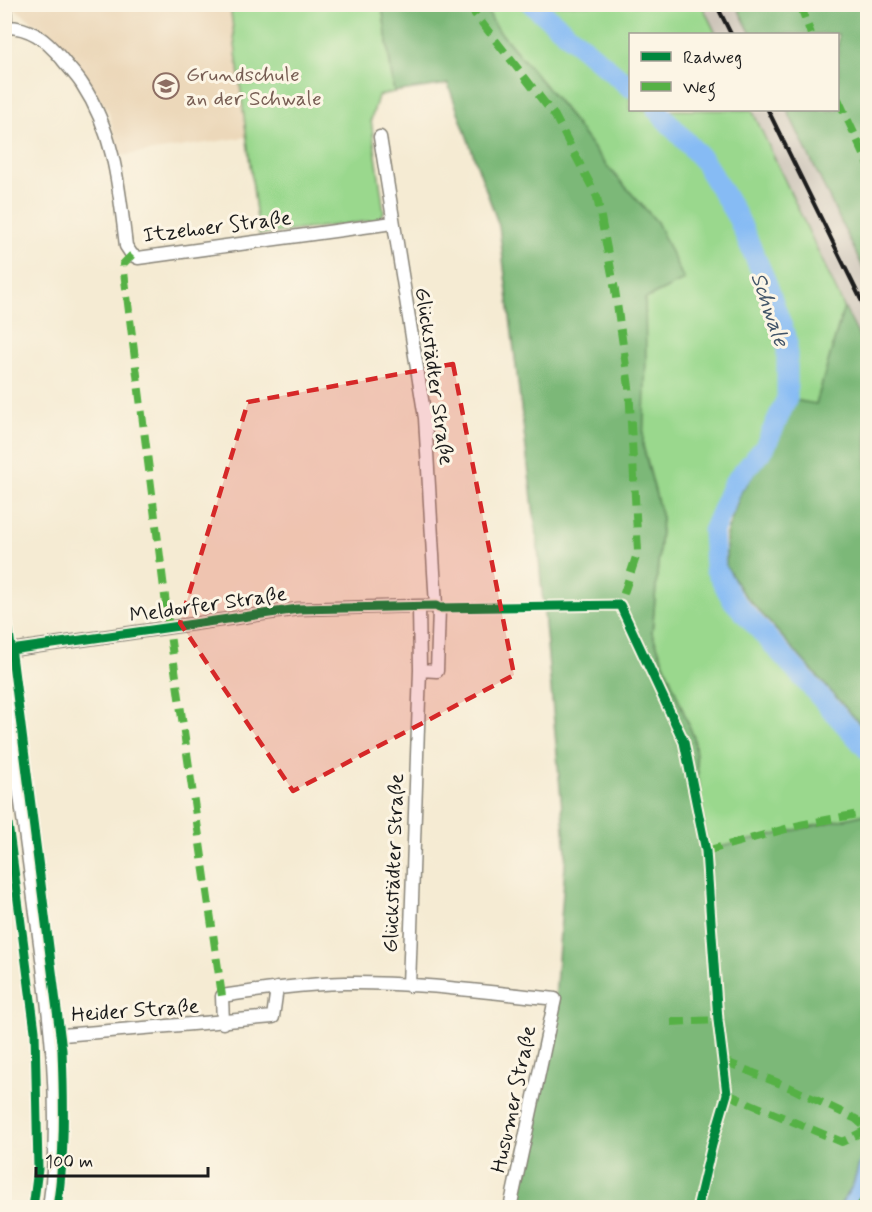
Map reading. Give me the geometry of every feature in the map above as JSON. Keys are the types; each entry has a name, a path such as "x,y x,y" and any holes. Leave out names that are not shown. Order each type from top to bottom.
{"street":[{"path":"5,4 5,27"},
{"name":"Itzehoer Straße","path":"5,27 25,28 42,39 82,83 103,124 115,162 126,246 132,255 138,258 393,223"},
{"path":"380,137 393,223"},
{"name":"Glückstädter Straße","path":"393,223 425,418 436,606 439,608 437,671 420,670"},
{"path":"419,606 436,606"},
{"name":"Glückstädter Straße","path":"409,986 420,670 419,606"},
{"name":"Meldorfer Straße","path":"4,651 298,609 419,606"},
{"path":"4,677 51,1036 56,1100 53,1181 49,1208"},
{"name":"Heider Straße","path":"223,1023 222,996 277,988 345,983 409,986 555,999"},
{"name":"Heider Straße","path":"51,1036 273,1017 277,988"},
{"name":"Husumer Straße","path":"510,1208 555,999"}],"highlighted area":[{"path":"453,364 514,675 293,791 180,623 248,402"}],"shaded area":[{"name":"Grundschule an der Schwale","path":"14,5 230,5 246,137 120,156 108,111 75,61 45,31 15,9"},
{"path":"702,5 736,5 750,33 716,33"},
{"path":"752,111 787,111 867,276 867,352"}],"green space":[{"path":"230,5 382,5 394,92 378,96 371,120 384,212 378,220 259,235"},
{"path":"382,5 485,5 495,26 563,107 607,166 657,222 684,280 645,299 646,359 643,446 662,518 652,633 694,738 706,850 867,814 867,1138 853,1185 839,1207 510,1207 555,999 566,852 538,548 499,226 448,84 394,92"},
{"path":"485,5 702,5 716,33 629,33 629,111 752,111 844,307 816,405 787,398 765,447 733,484 713,531 715,568 732,599 867,750 867,814 706,851 694,738 652,633 662,518 643,446 645,299 683,280 563,107 495,26"},
{"path":"736,5 867,5 867,276 787,111 839,111 839,33 750,33"},
{"path":"844,307 867,352 867,732 741,591 726,566 726,534 741,492 771,451 794,400 816,404"},
{"path":"867,1187 867,1207 853,1208"}],"water":[{"path":"867,1138 867,1187 853,1207 839,1207 853,1185"}],"waterway":[{"name":"Schwale","path":"532,4 629,86"},
{"name":"Schwale","path":"658,111 703,160 738,218 766,282 787,341 787,398 765,447 733,484 713,531 715,568 732,599 868,750"}],"railway":[{"path":"716,4 730,33"},
{"path":"768,111 868,314"}],"marked path":[{"path":"467,4 555,116 597,197 615,290 629,387 638,551 620,605"},
{"path":"800,4 811,33"},
{"path":"839,101 868,163"},
{"path":"132,255 123,264 169,628 222,996"},
{"path":"706,851 800,825 868,812"},
{"path":"671,1022 718,1020"},
{"path":"724,1061 791,1088 856,1119 866,1128 868,1123"},
{"path":"727,1094 842,1142 868,1129"},
{"path":"859,1208 868,1194"}],"cycle path":[{"path":"4,592 62,1050 63,1129 57,1208"},
{"path":"4,651 298,609 620,605 684,742 706,851 718,1020 727,1094 697,1208"},
{"path":"4,793 35,1031 38,1169 33,1208"}],"place":[{"name":"Grundschule an der Schwale","path":"166,86"}]}
